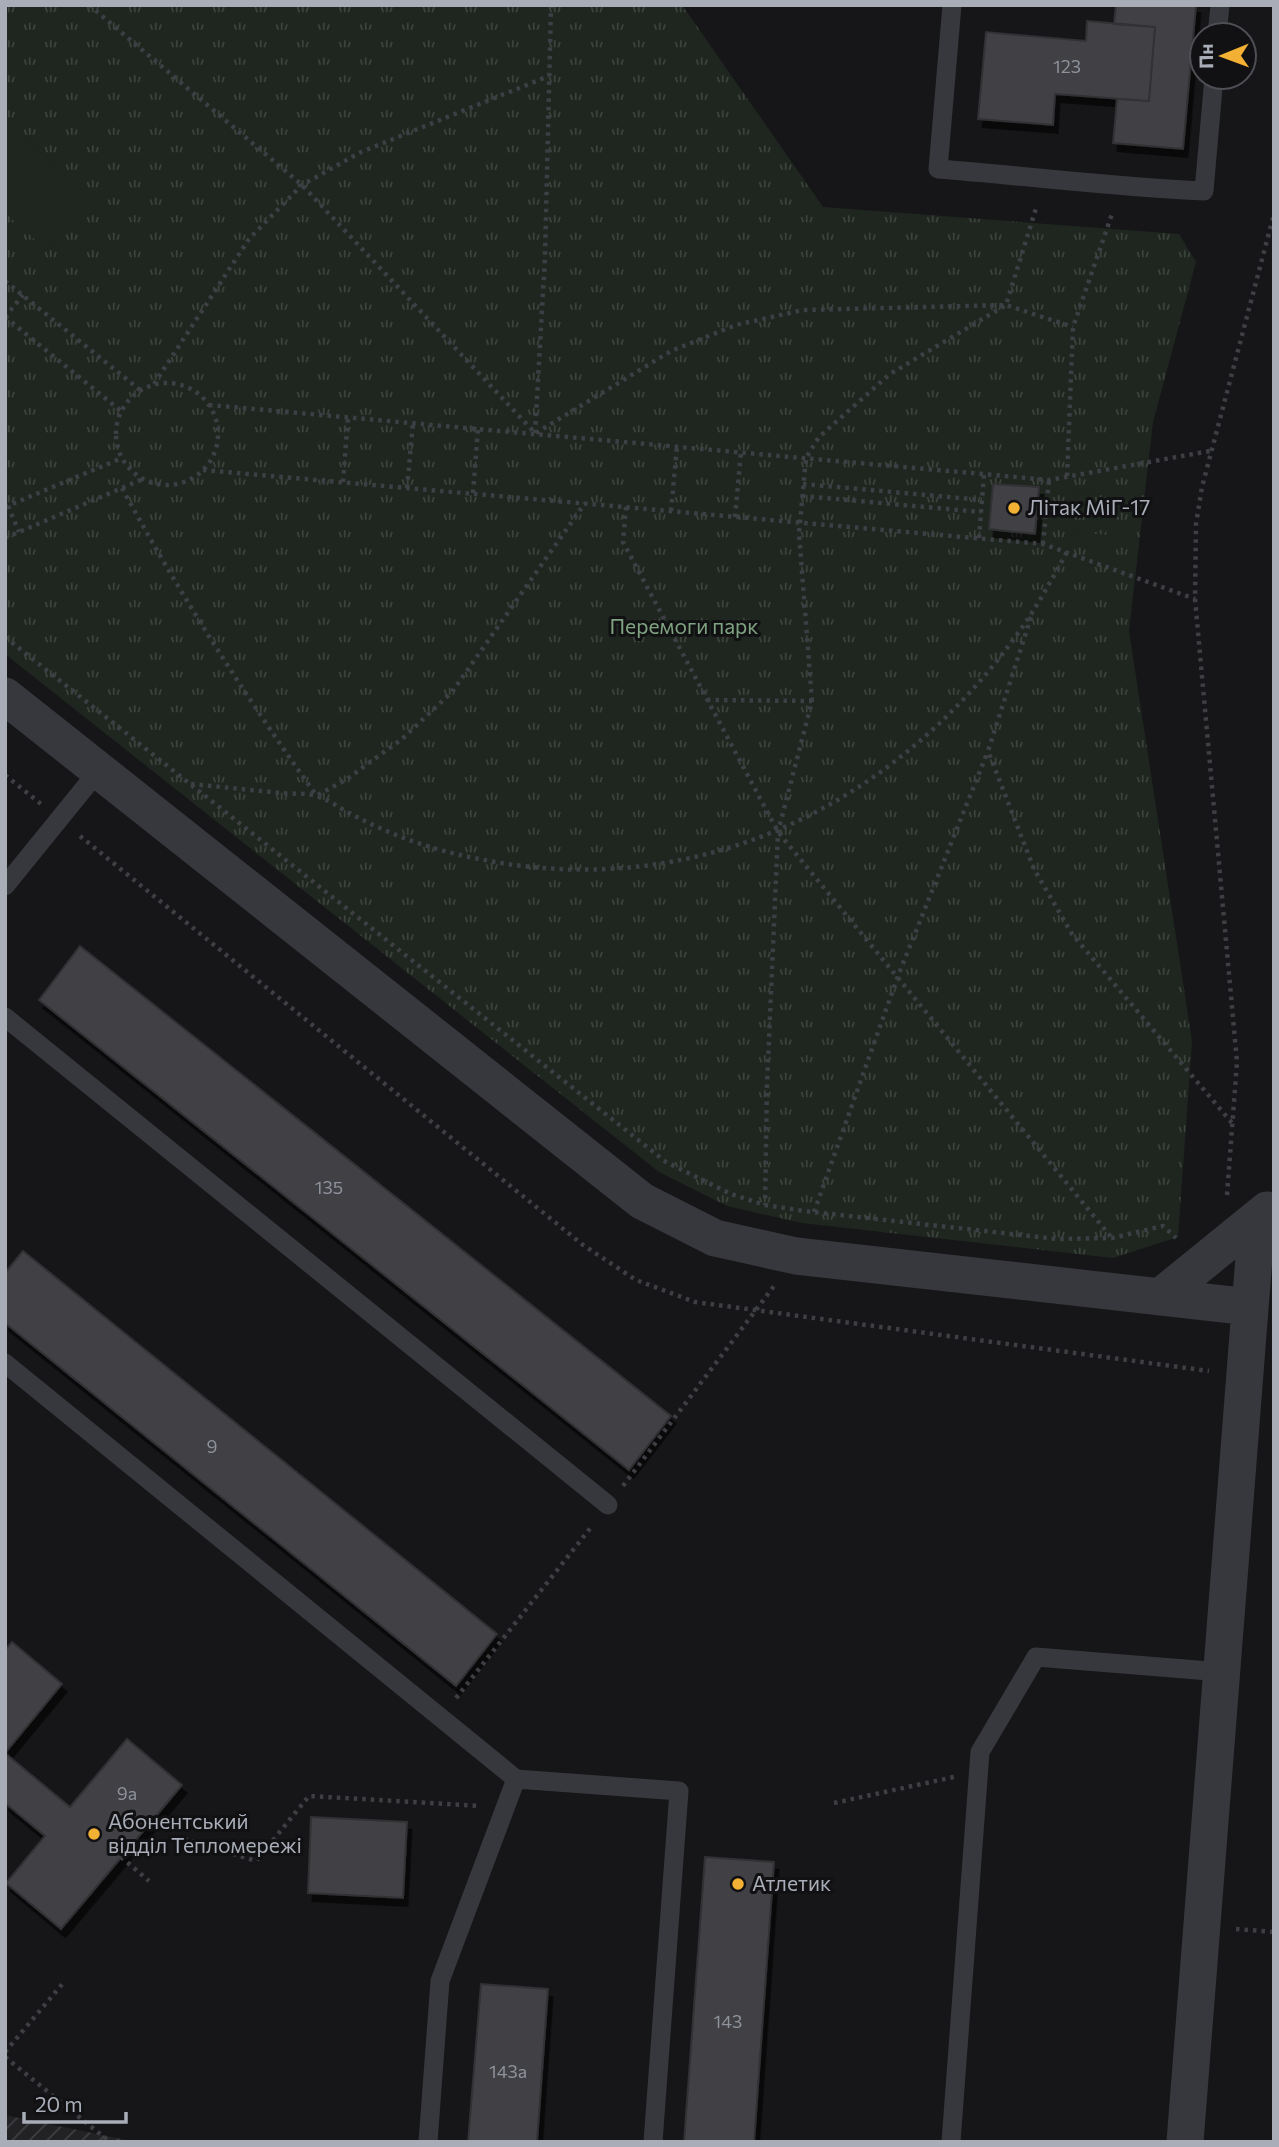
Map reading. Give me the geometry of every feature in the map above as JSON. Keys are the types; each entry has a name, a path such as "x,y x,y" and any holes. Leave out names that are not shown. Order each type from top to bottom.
{"street":[{"path":"5,696 642,1201 715,1238 796,1256 1250,1307"},
{"path":"1160,1297 1265,1212"},
{"path":"1185,2142 1250,1307 1265,1212"}],"lane":[{"path":"952,5 938,169 1122,187 1204,191 1213,91"},
{"path":"5,886 99,770"},
{"path":"5,1017 608,1505"},
{"path":"5,1363 516,1779 678,1791 653,2142"},
{"path":"951,2142 980,1752 1036,1657 1222,1672"},
{"path":"428,2142 440,1981 516,1779"}],"path":[{"path":"89,5 302,186 535,433"},
{"path":"535,433 545,257 551,5"},
{"path":"154,384 249,239 302,186 361,152 549,76"},
{"path":"765,1205 766,1086 778,832 812,701 800,523 806,458 819,437 890,374 1006,305 1045,178"},
{"path":"1067,476 1073,327 1122,187"},
{"path":"5,637 666,1161 731,1194 765,1205 1057,1239 1112,1238 1163,1226 1212,1255 1233,1124 1237,1062 1195,599 1196,524 1210,451 1274,214"},
{"path":"5,281 140,390"},
{"path":"23,295 5,317 121,411"},
{"path":"535,433 671,351 736,325 803,310 1006,305 1073,327"},
{"path":"170,382 185,385 199,393 217,421 218,438 214,455 204,470 193,478 169,485 143,480 131,470 122,458 116,435 121,411 140,390 154,384 170,382"},
{"path":"209,405 1049,480 1210,451"},
{"path":"343,482 348,417"},
{"path":"407,488 413,423"},
{"path":"473,494 478,429"},
{"path":"671,511 677,446"},
{"path":"735,517 741,452"},
{"path":"19,532 7,506 122,458"},
{"path":"204,470 1044,544 1195,599"},
{"path":"979,538 984,474"},
{"path":"5,538 143,480"},
{"path":"1044,544 1049,480"},
{"path":"803,484 982,500"},
{"path":"122,488 221,656 317,796"},
{"path":"802,496 981,512"},
{"path":"317,796 347,779 402,739 452,692 584,503"},
{"path":"626,507 623,542 778,832 1112,1238"},
{"path":"190,784 317,796 355,817 436,849 522,866 565,870 608,869 695,858 737,847 778,832 819,811 895,761 930,732 993,666 1033,610 1067,552"},
{"path":"814,1212 898,976 988,751 1033,610"},
{"path":"707,700 812,701"},
{"path":"988,751 1034,869 1072,934 1233,1124"},
{"path":"834,1803 979,1772"},
{"path":"184,1839 256,1861 309,1796 505,1807"},
{"path":"121,1857 149,1881"},
{"path":"1235,1929 1274,1932"},
{"path":"64,1982 5,2054 110,2142"}],"shaded area":[{"path":"5,2115 136,2142 5,2142"}],"green space":[{"name":"Перемоги парк","path":"5,5 682,5 823,207 1179,234 1196,262 1153,422 1129,631 1192,1041 1178,1237 1113,1258 802,1223 727,1206 659,1172 5,654"},
{"path":"5,121 92,198 47,250 5,213"},
{"path":"1070,489 1095,491 1094,509 1115,511 1113,539 1067,535 1067,522 1071,522 1070,532 1109,535 1112,515 1089,512 1090,495 1074,493 1073,503 1069,503"}],"building":[{"path":"1116,5 1196,5 1195,21 1188,21 1188,91 1183,149 1113,143 1117,99 1149,101 1155,27 1114,24"},
{"path":"1087,21 1155,27 1149,101 1055,94 1053,125 978,119 986,32 1086,41"},
{"name":"Літак МіГ-17","path":"993,484 1039,487 1035,534 989,529"},
{"path":"80,946 671,1416 629,1470 39,1000"},
{"path":"23,1251 497,1634 456,1686 5,1323 5,1273"},
{"path":"12,1642 62,1684 5,1753 5,1650"},
{"path":"127,1739 182,1785 61,1929 6,1883 45,1836 5,1803 5,1753 70,1807"},
{"path":"311,1817 407,1822 403,1898 308,1893"},
{"path":"705,1857 774,1862 754,2142 684,2142"},
{"path":"481,1984 548,1989 537,2142 468,2142"}],"place":[{"name":"Літак МіГ-17","path":"1014,508"},
{"name":"Абонентський відділ Тепломережі","path":"94,1834"},
{"name":"Атлетик","path":"738,1884"}]}
